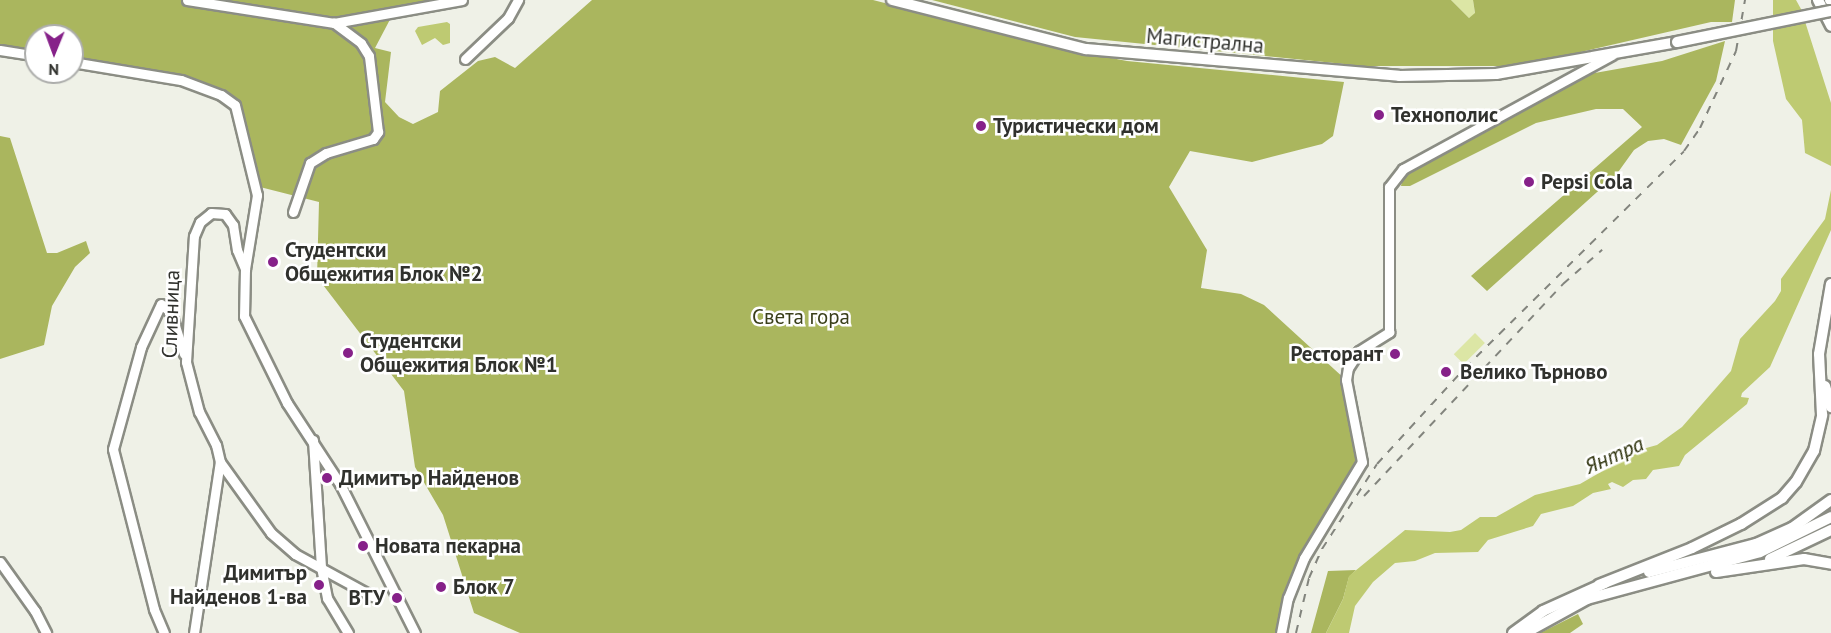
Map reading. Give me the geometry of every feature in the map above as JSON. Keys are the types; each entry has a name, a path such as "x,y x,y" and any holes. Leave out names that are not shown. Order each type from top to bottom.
{"main road":[{"name":"Магистрална","path":"892,0 1086,49 1399,76 1519,70 1612,55 1831,11"},
{"name":"Магистрална","path":"912,0 1087,45 1399,72 1519,70"},
{"path":"1818,0 1831,26"},
{"path":"1513,633 1543,611 1599,585 1692,548 1782,498 1804,470 1818,434 1822,415 1819,354 1831,284"},
{"path":"1819,354 1831,406"},
{"path":"1831,378 1831,406"},
{"path":"1599,585 1756,544 1792,528 1829,502"},
{"path":"1525,633 1587,598 1760,552 1830,517"},
{"path":"1730,570 1781,555 1831,530"},
{"path":"1666,577 1804,559 1831,564"}],"street":[{"path":"187,0 334,23 462,0"},
{"path":"465,59 508,18 518,0"},
{"path":"293,212 310,163 335,149 374,138 378,132 369,56 361,43 334,23"},
{"path":"0,50 24,54"},
{"path":"1281,633 1288,598 1304,558 1362,462 1346,380 1348,368 1359,351 1389,332 1389,187 1403,169 1612,55"},
{"path":"84,64 181,80 221,95 235,105 256,195 245,269 244,316 286,403 313,438 380,559 415,633"},
{"name":"Сливница","path":"194,633 220,462 216,445 199,412 186,362 194,236 200,222 212,213 225,214 233,225 237,250 245,269"},
{"path":"164,633 154,609 113,449 141,347 161,304 171,313 186,362"},
{"path":"313,438 321,567 327,598 348,633"},
{"path":"220,462 271,533 295,554 372,596"},
{"path":"0,562 35,611 46,633"}],"shaded area":[{"path":"1451,0 1473,0 1475,14 1469,18"},
{"path":"1773,0 1796,0 1801,9 1831,103 1831,166 1805,153 1802,120 1786,99 1773,41"},
{"path":"447,22 450,24 450,43 443,45 435,38 422,45 415,31 418,27"},
{"path":"1831,190 1831,230 1770,367 1742,393 1741,397 1749,398 1747,404 1685,455 1679,466 1653,470 1646,479 1633,480 1623,487 1612,482 1608,484 1611,489 1593,493 1573,506 1541,514 1533,526 1488,540 1478,552 1435,553 1415,561 1395,563 1373,582 1355,606 1349,633 1326,633 1343,599 1349,576 1405,530 1450,532 1461,530 1480,517 1496,517 1535,495 1580,484 1639,450 1657,445 1682,427 1731,371 1740,339 1775,301 1781,291 1781,279 1825,219"},
{"path":"1475,333 1485,343 1464,364 1454,354"}],"green space":[{"name":"Света гора","path":"0,0 437,0 395,10 375,48 391,52 385,102 399,117 413,124 438,112 440,91 478,61 495,57 515,68 592,0 873,0 1064,49 1127,61 1344,82 1333,136 1322,144 1252,162 1190,151 1169,187 1207,250 1201,288 1241,294 1264,305 1346,380 1362,462 1304,558 1281,633 520,633 474,613 443,515 415,467 404,391 317,277 319,202 256,186 238,110 211,90 84,64 84,24 24,24 24,54 0,50"},
{"path":"932,0 1451,0 1469,18 1475,13 1473,0 1735,0 1732,22 1711,22 1520,66 1364,66 1075,37"},
{"path":"1725,41 1716,81 1681,145 1664,139 1648,141 1634,150 1616,175 1487,291 1471,276 1642,127 1623,109 1596,109 1536,123 1410,186 1401,186 1403,176 1412,169 1578,76 1662,61"},
{"path":"0,136 10,138 47,253 57,253 86,241 90,253 75,267 52,306 44,345 0,359"},
{"path":"1356,570 1349,577 1343,599 1326,633 1311,633 1328,571"},
{"path":"1578,614 1583,624 1570,633 1540,633"}],"railway":[{"path":"1296,633 1309,578 1322,549 1377,464 1465,368 1684,151 1700,128 1736,51 1745,0"},
{"path":"1364,496 1563,284 1602,250"}],"place":[{"name":"Технополис","path":"1379,115"},
{"name":"Туристически дом","path":"981,126"},
{"name":"Pepsi Cola","path":"1529,182"},
{"name":"Студентски Общежития Блок №2","path":"273,262"},
{"name":"Студентски Общежития Блок №1","path":"348,353"},
{"name":"Ресторант","path":"1395,354"},
{"name":"Велико Търново","path":"1446,372"},
{"name":"Димитър Найденов","path":"327,478"},
{"name":"Новата пекарна","path":"363,546"},
{"name":"Димитър Найденов 1-ва","path":"319,585"},
{"name":"Блок 7","path":"441,587"},
{"name":"ВТУ","path":"397,598"}],"water label":[{"name":"Янтра","path":"1614,455"}]}
